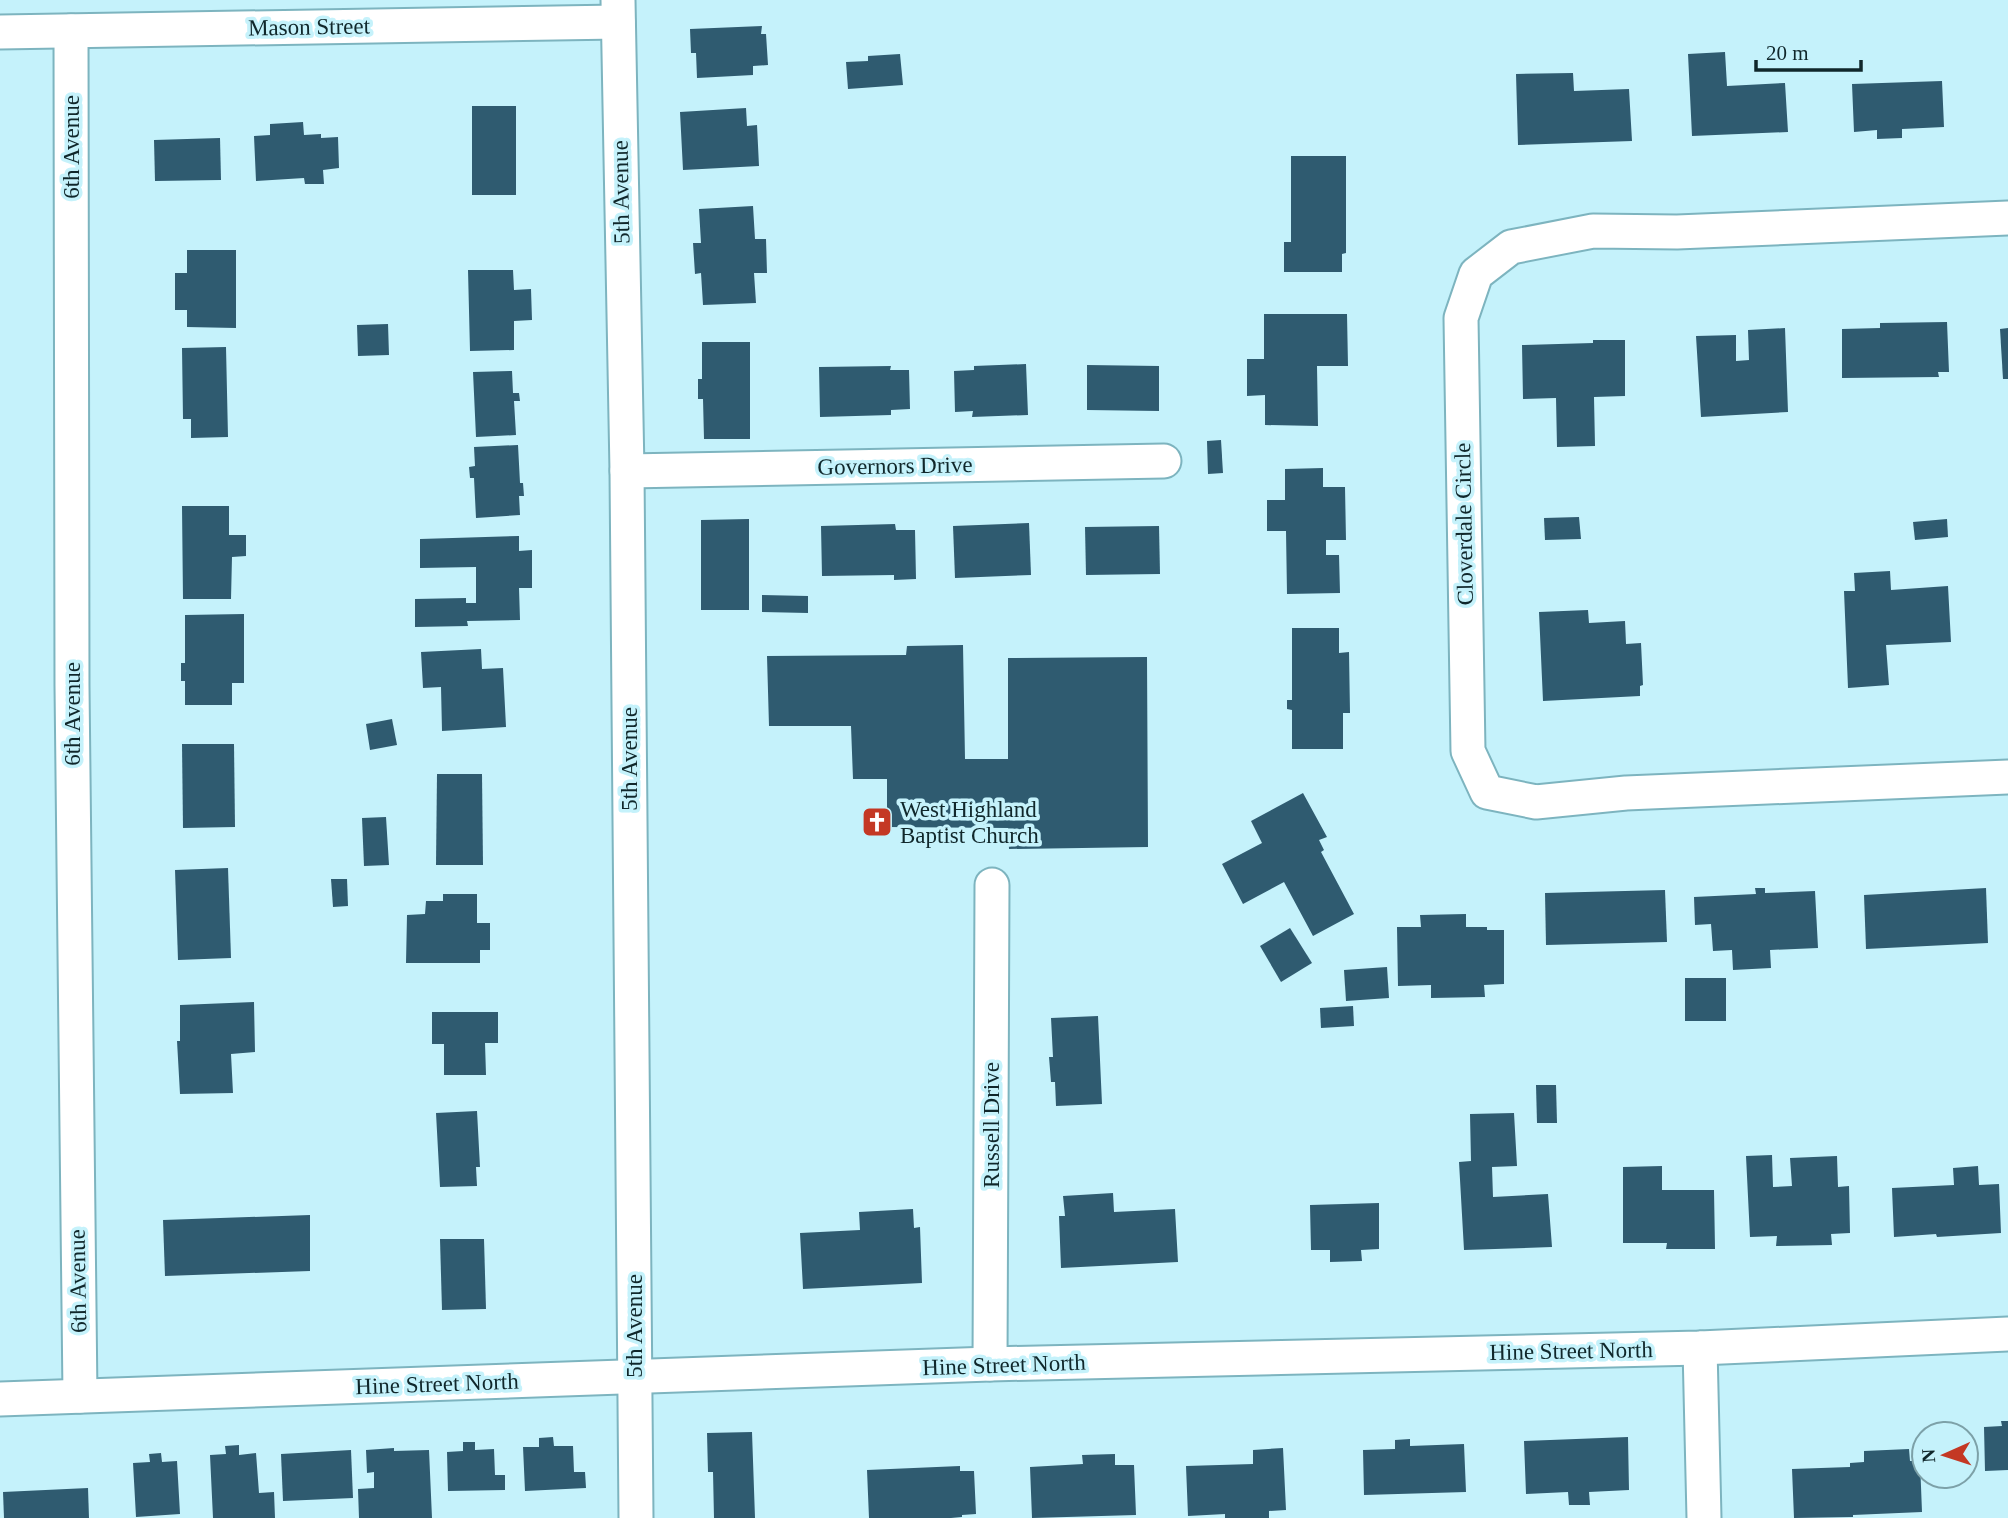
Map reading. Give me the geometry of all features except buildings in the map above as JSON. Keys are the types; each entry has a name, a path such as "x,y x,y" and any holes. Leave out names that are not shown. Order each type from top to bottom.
{"street":[{"name":"Mason Street","path":"0,32 618,11"},
{"name":"5th Avenue","path":"618,11 626,471 635,1518"},
{"name":"6th Avenue","path":"71,31 72,687 79,1396"},
{"name":"Cloverdale Circle","path":"2008,218 1677,232 1593,231 1511,247 1476,274 1461,318 1468,751 1486,792 1536,803 1626,793 2008,777"},
{"name":"Governors Drive","path":"626,471 1164,461"},
{"name":"Russell Drive","path":"990,1364 992,885"},
{"name":"Hine Street North","path":"0,1399 990,1364 1700,1348 2008,1335"},
{"path":"1700,1348 1704,1518"}],"place":[{"name":"West Highland Baptist Church","path":"877,822"}]}
